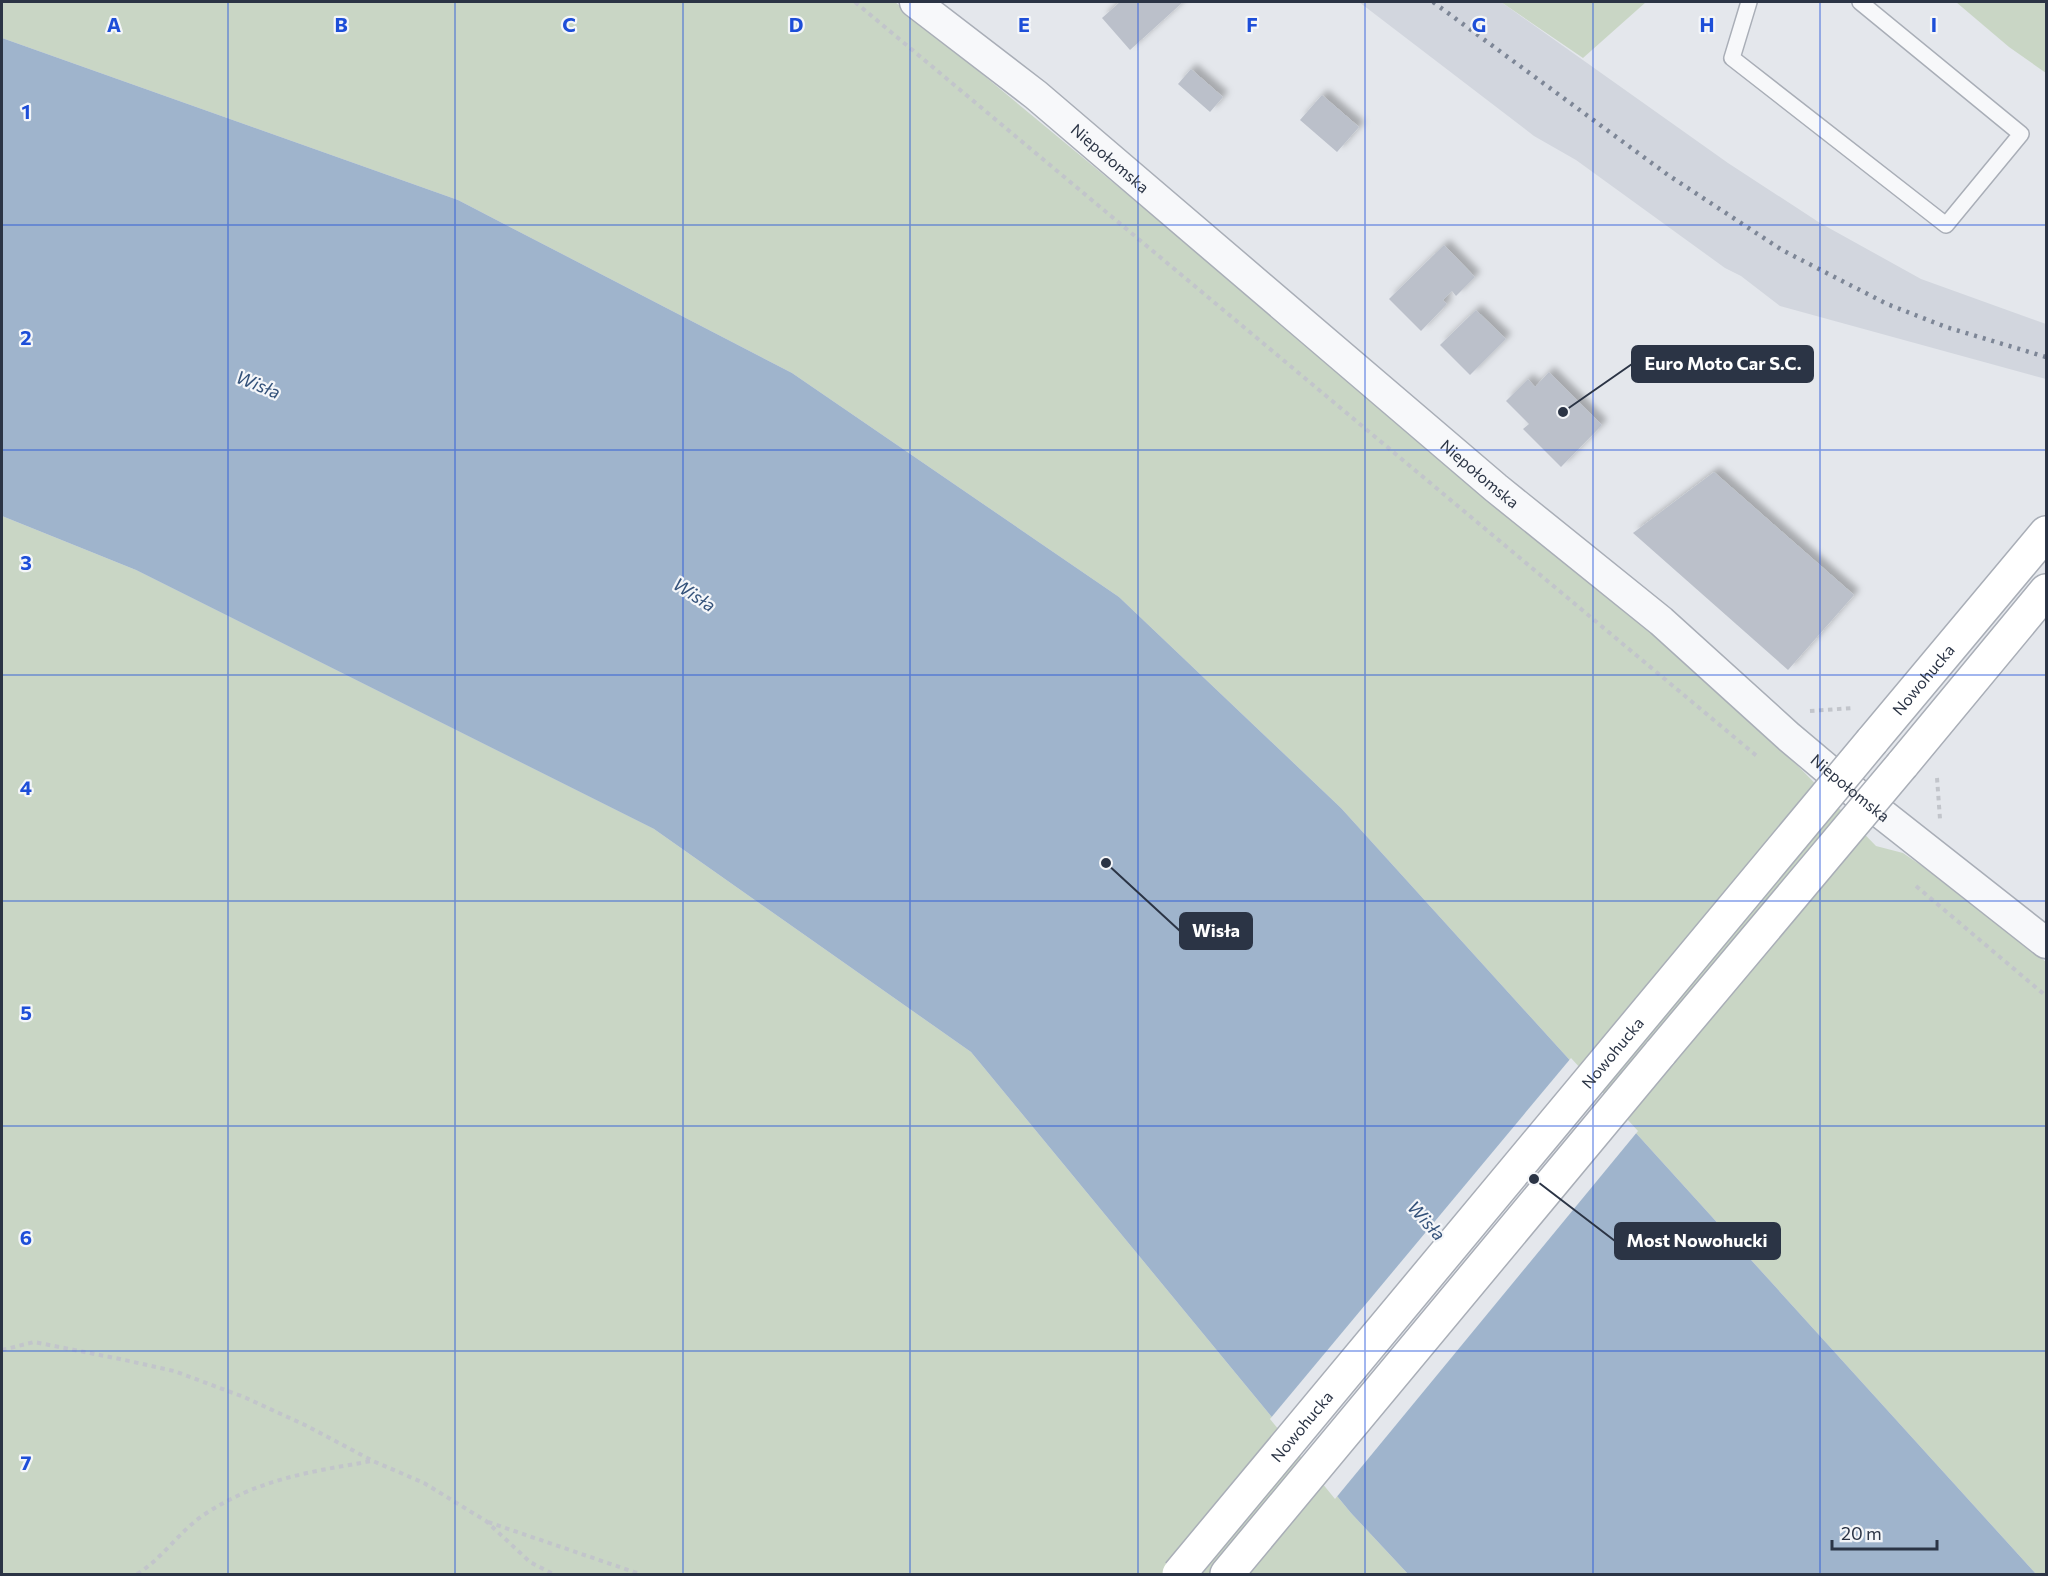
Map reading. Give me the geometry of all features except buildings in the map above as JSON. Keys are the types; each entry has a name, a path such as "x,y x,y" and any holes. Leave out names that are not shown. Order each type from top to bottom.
{"main road":[{"name":"Nowohucka","path":"1179,1575 2046,533"},
{"path":"1227,1575 2046,591"}],"street":[{"name":"Niepołomska","path":"915,2 1036,95 1470,465 1661,621 1782,731 1858,795 2046,943"}],"lane":[{"path":"1749,2 1732,58 1946,225 2021,134 1860,2"}],"path":[{"path":"855,2 1762,760"},
{"path":"1806,712 1849,708"},
{"path":"1937,782 1941,826"},
{"path":"1914,883 2046,996"},
{"path":"2,1350 34,1342 174,1371 295,1420 373,1461 424,1483 486,1521 530,1562 553,1575"},
{"path":"136,1575 153,1564 200,1517 257,1485 295,1474 373,1461"},
{"path":"486,1521 640,1575"}],"shaded area":[{"path":"1359,2 1501,2 1728,163 1820,223 1921,279 2046,324 2046,379 1780,306 1576,160 1534,136"}],"green space":[{"path":"2,2 895,2 1649,626 1800,768 1876,846 1903,853 1966,896 2046,962 2046,1574 2036,1574 1341,808 1119,597 792,373 458,200 2,38"},
{"path":"1501,2 1646,2 1583,58"},
{"path":"1956,2 2046,2 2046,73 2009,47"},
{"path":"2,516 136,570 654,829 971,1052 1351,1513 1408,1574 2,1574"}],"water":[{"path":"2,38 458,200 792,373 1119,597 1341,808 2036,1574 1408,1574 1351,1513 971,1052 654,829 136,570 2,516"}],"pier":[{"path":"1571,1058 1638,1131 1335,1499 1270,1419"}],"railway":[{"path":"1433,2 1668,175 1782,250 1887,304 1946,327 2046,357"}],"place":[{"name":"Euro Moto Car S.C.","path":"1563,412"},
{"name":"Wisła","path":"1106,863"},
{"name":"Most Nowohucki","path":"1534,1179"}]}
